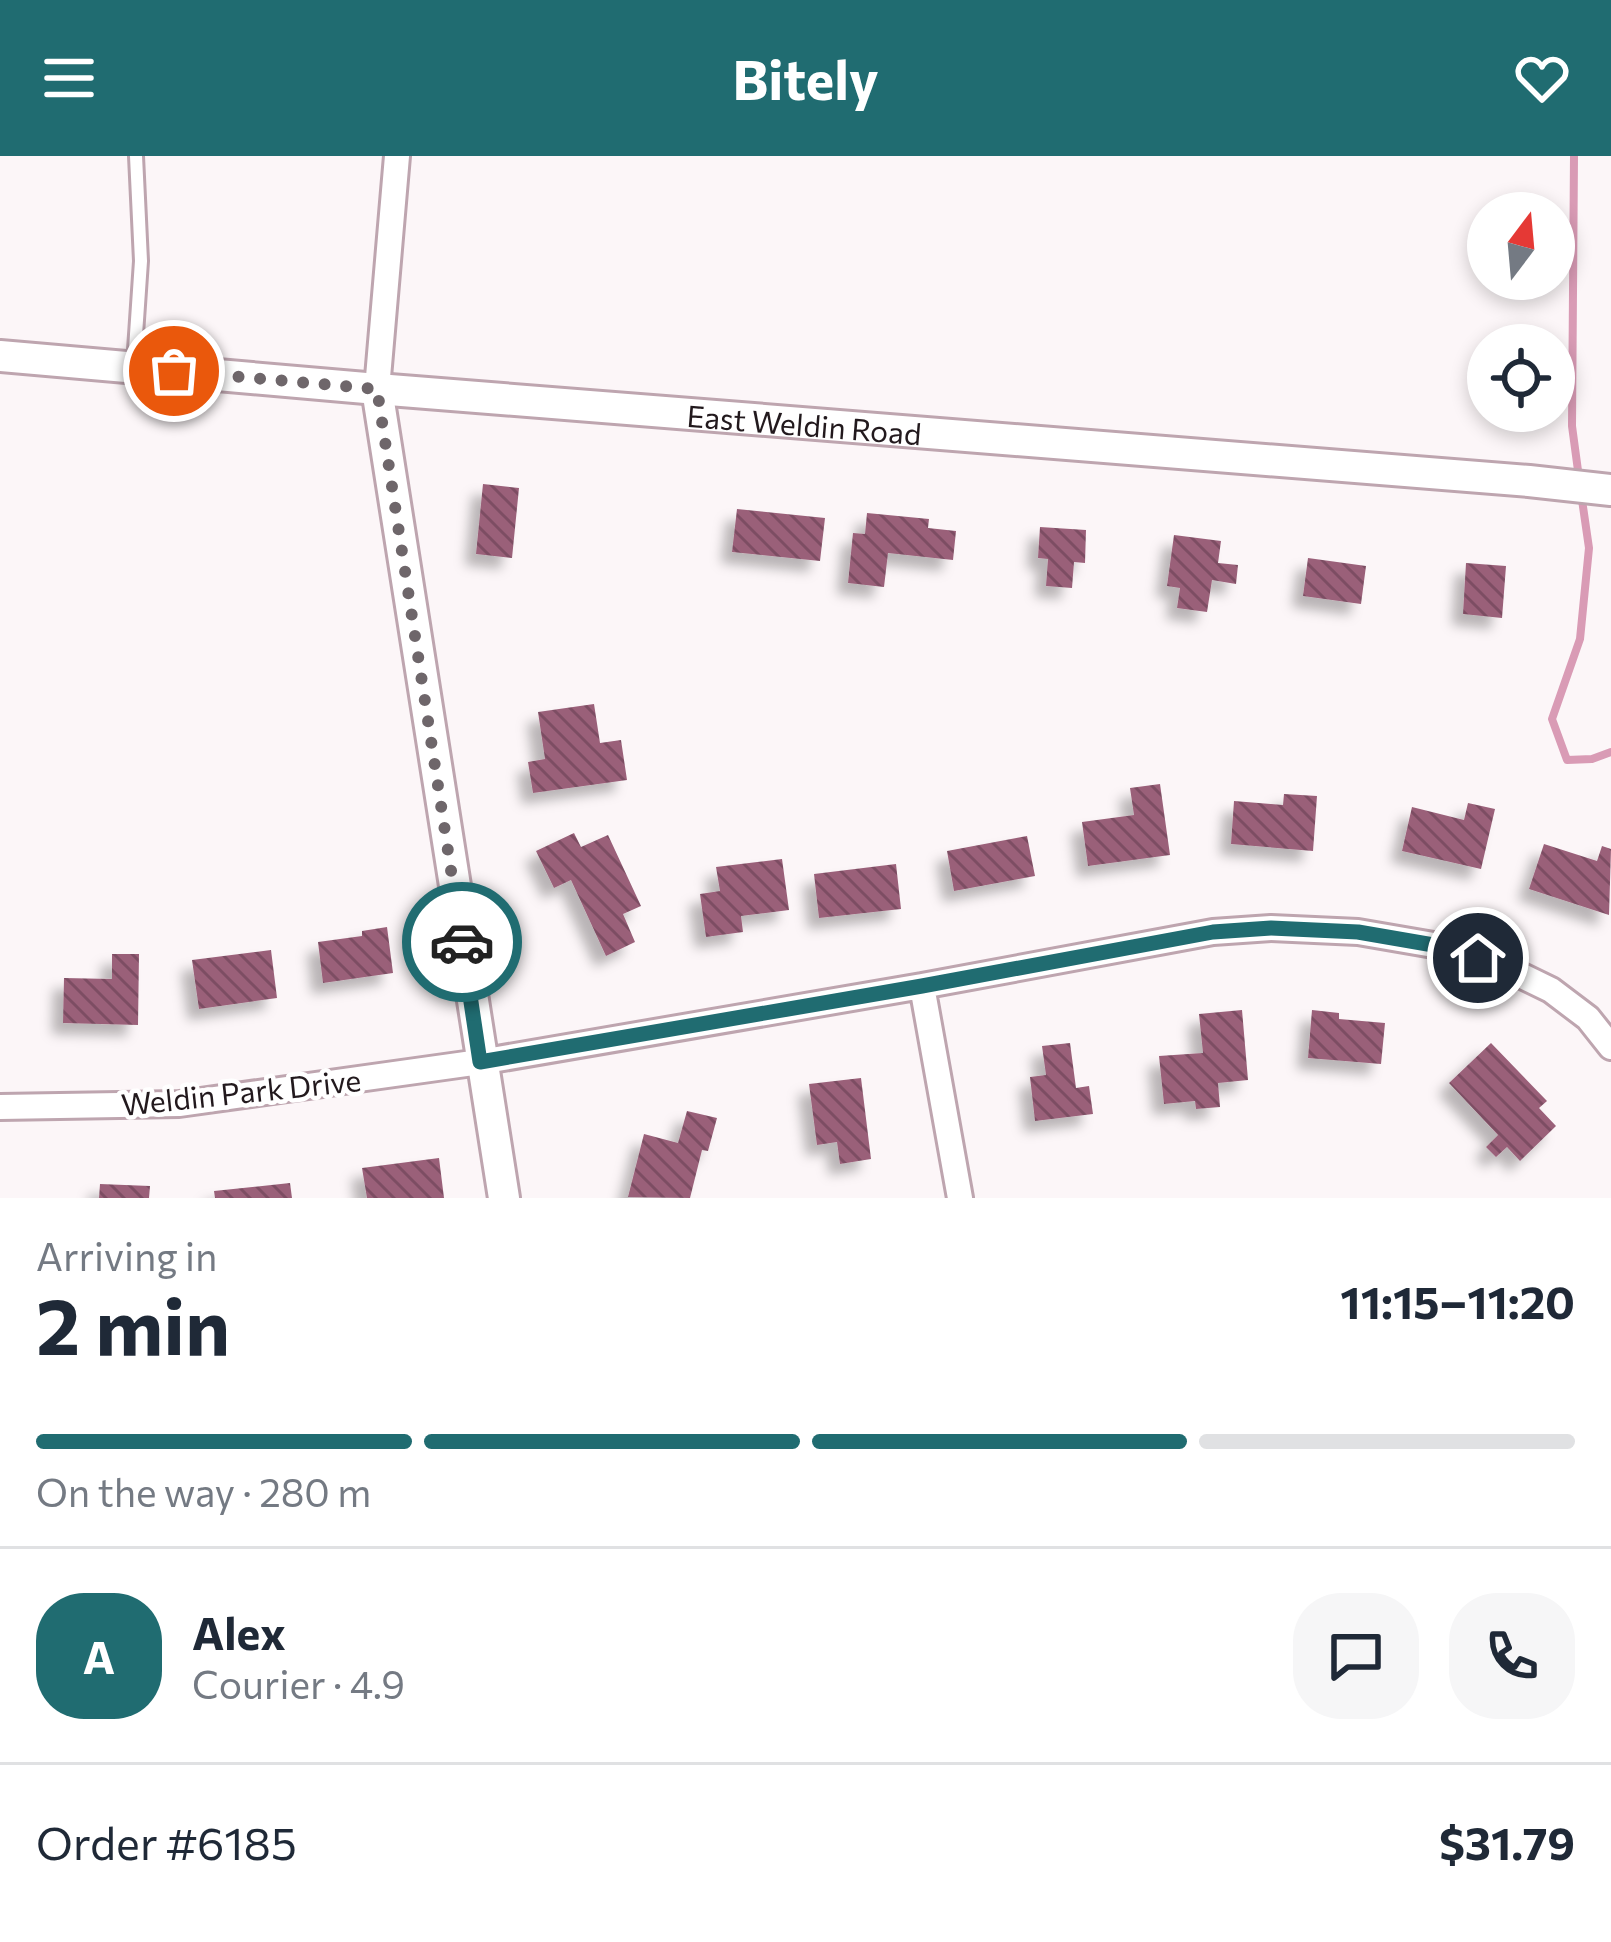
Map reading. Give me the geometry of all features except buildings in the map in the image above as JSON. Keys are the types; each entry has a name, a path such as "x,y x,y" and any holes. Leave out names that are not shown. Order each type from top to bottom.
{"street":[{"path":"397,156 377,389 504,1198"},
{"name":"East Weldin Road","path":"0,356 1611,490"},
{"name":"Weldin Park Drive","path":"0,1107 179,1104 480,1062 1213,932 1271,928 1358,932 1445,947 1551,990 1588,1018 1611,1047"},
{"path":"922,986 960,1198"}],"lane":[{"path":"134,368 141,261 136,156"}],"waterway":[{"path":"1574,156 1572,426 1579,478"},
{"path":"1581,493 1589,548 1580,639 1552,719 1567,760 1611,752"}],"way so far":[{"path":"174,371 377,389 462,942"}],"route":[{"path":"462,942 480,1062 1213,932 1271,928 1358,932 1445,947 1478,958"}]}
